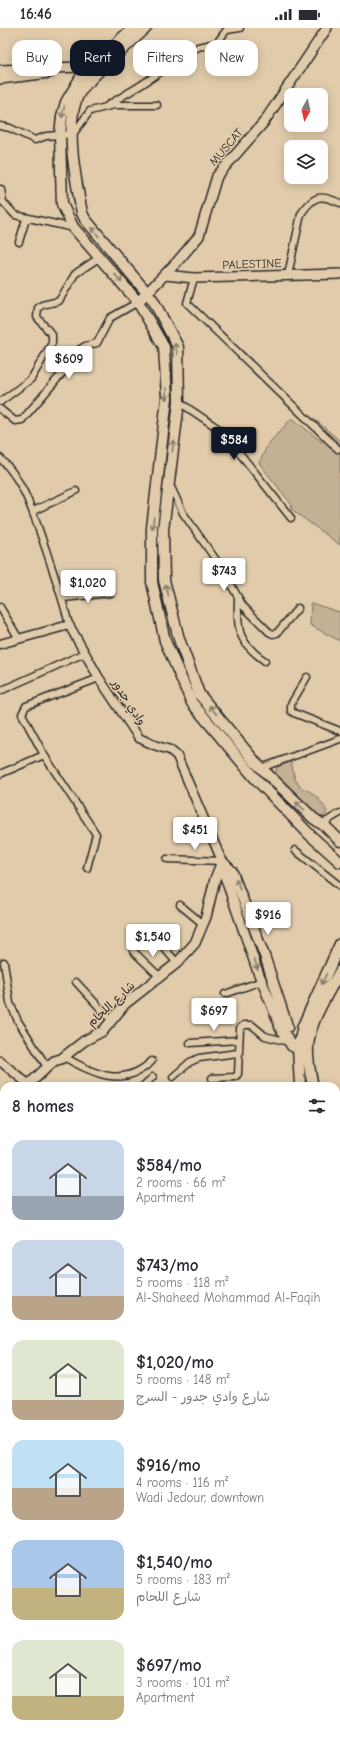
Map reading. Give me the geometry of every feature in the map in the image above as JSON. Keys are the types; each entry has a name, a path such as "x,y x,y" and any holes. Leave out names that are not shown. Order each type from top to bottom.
{"main road":[{"path":"121,40 133,28"},
{"path":"125,44 146,28"},
{"name":"MUSCAT","path":"138,302 199,236 217,176 264,122 327,28"},
{"path":"0,70 70,73"},
{"path":"0,79 70,71"},
{"path":"85,76 74,110 73,134 73,168 85,219 153,300 178,347 179,402 163,530 164,580 179,639 199,694 261,768 313,818 322,824 340,841"},
{"path":"85,76 66,102 60,135 62,204 74,228 138,302 164,347 167,398 152,528 152,582 165,641 192,703 255,778 340,862"},
{"name":"PALESTINE","path":"165,274 194,278 288,275 339,276"},
{"path":"222,861 222,868 262,980 286,1031 296,1036 303,1044 312,1082"},
{"path":"222,861 232,871 265,957 299,1078"},
{"name":"شارع اللحام","path":"31,1082 54,1061 64,1057 84,1041 103,1031 125,1004 177,963 195,943 203,924 214,879 222,861"},
{"path":"299,1078 303,1044 333,958 340,944"},
{"path":"303,1044 340,971 335,967 333,958"},
{"path":"299,1078 300,1073 304,1072 312,1082"}],"street":[{"path":"101,108 141,85 198,47 218,43 227,29 240,28"},
{"path":"0,126 10,128 35,140 46,136 73,134 90,111 114,105 157,105"},
{"path":"1,189 2,202 18,217 74,228"},
{"path":"288,275 301,214 304,209 315,198 324,196 340,203"},
{"path":"19,242 26,219"},
{"path":"0,402 31,379 52,344 52,336 37,317 37,309 42,305 59,301 75,274 100,257"},
{"path":"194,278 187,303 338,449"},
{"path":"0,409 15,421 22,420 65,370 75,352 85,346 97,344 110,318 138,302"},
{"path":"179,402 222,431 291,518"},
{"path":"0,458 8,466 28,496 63,598 69,625 0,644"},
{"path":"168,485 172,489 183,513 195,533 226,574 238,599 248,612 273,634 277,633 298,608"},
{"path":"33,511 76,491"},
{"path":"63,598 111,593"},
{"path":"238,599 238,626 241,639 251,652 265,661"},
{"path":"0,607 19,639"},
{"name":"وادي جدور","path":"69,625 99,678 139,738 170,750 177,756 222,861"},
{"path":"0,691 85,653"},
{"path":"307,677 291,704 291,711 294,714 340,731"},
{"path":"87,868 96,834 44,755 23,719 22,714 23,709 99,678"},
{"path":"261,768 340,739"},
{"path":"0,774 44,755"},
{"path":"322,824 340,813"},
{"path":"295,850 340,886"},
{"path":"167,859 222,861"},
{"path":"180,905 203,924"},
{"path":"160,943 177,963"},
{"path":"133,951 160,977"},
{"path":"4,962 10,1003 18,1021 47,1067"},
{"path":"225,994 262,980"},
{"path":"76,982 112,1021"},
{"path":"212,1078 237,1075 239,1072 238,1053 240,1028 249,1024 265,1036 286,1031"},
{"path":"190,1043 239,1040"},
{"path":"173,1077 190,1062 198,1058 238,1053"},
{"path":"64,1057 93,1073 115,1076 126,1076 134,1073 152,1061"},
{"path":"0,1061 24,1082"},
{"path":"148,1082 153,1077"}],"shaded area":[{"path":"292,418 322,442 323,437 307,424 313,418 340,441 340,545 291,509 292,505 259,463 268,444"},
{"path":"311,603 339,612 340,611 340,641 310,625"},
{"path":"291,762 295,779 301,788 313,794 320,800 325,808 327,812 323,818 313,816 275,776 277,767"}]}
